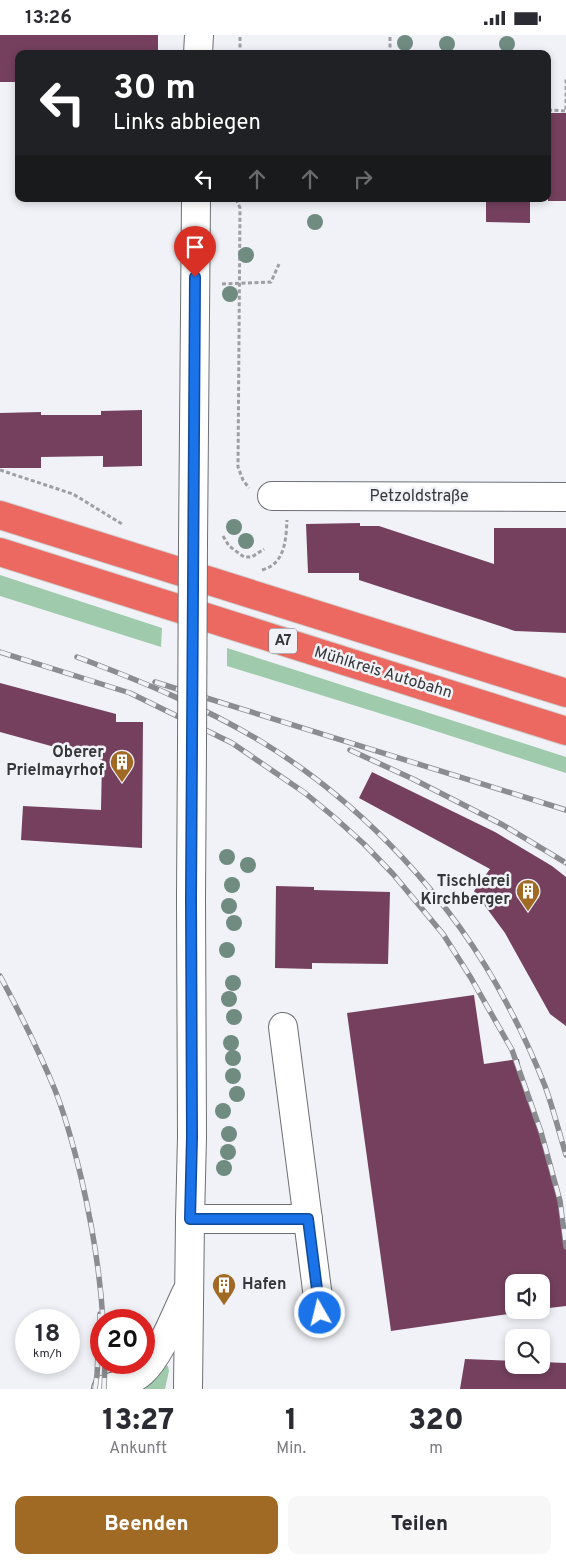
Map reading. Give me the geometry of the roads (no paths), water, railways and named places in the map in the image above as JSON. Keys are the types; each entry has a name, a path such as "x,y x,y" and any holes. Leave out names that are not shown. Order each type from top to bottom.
{"highway":[{"name":"A7","path":"0,515 566,693"},
{"name":"Mühlkreis Autobahn","path":"0,552 566,731"}],"street":[{"path":"198,35 198,50"},
{"path":"188,1389 192,1137 191,909 196,202"},
{"name":"Petzoldstraße","path":"272,496 566,497"},
{"path":"283,1027 320,1313"},
{"path":"190,1219 308,1219"},
{"path":"106,1389 121,1385 141,1372 150,1362 159,1348 189,1287"}],"railway":[{"path":"0,652 130,693 232,743 305,793 364,844 393,874 443,934 471,978 512,1050 541,1132 560,1201 566,1247"},
{"path":"77,657 172,695 218,717 262,742 335,794 402,857 432,891 460,928 485,965 507,1004 545,1086 566,1155"},
{"path":"155,682 566,810"},
{"path":"350,750 413,779 503,825 566,863"},
{"path":"0,976 22,1018 55,1090 70,1133 92,1230 102,1309"},
{"path":"95,1389 97,1374"},
{"path":"104,1389 105,1374"}],"place":[{"name":"Oberer Prielmayrhof","path":"122,783"},
{"name":"Tischlerei Kirchberger","path":"528,912"},
{"name":"Hafen","path":"224,1306"}]}
